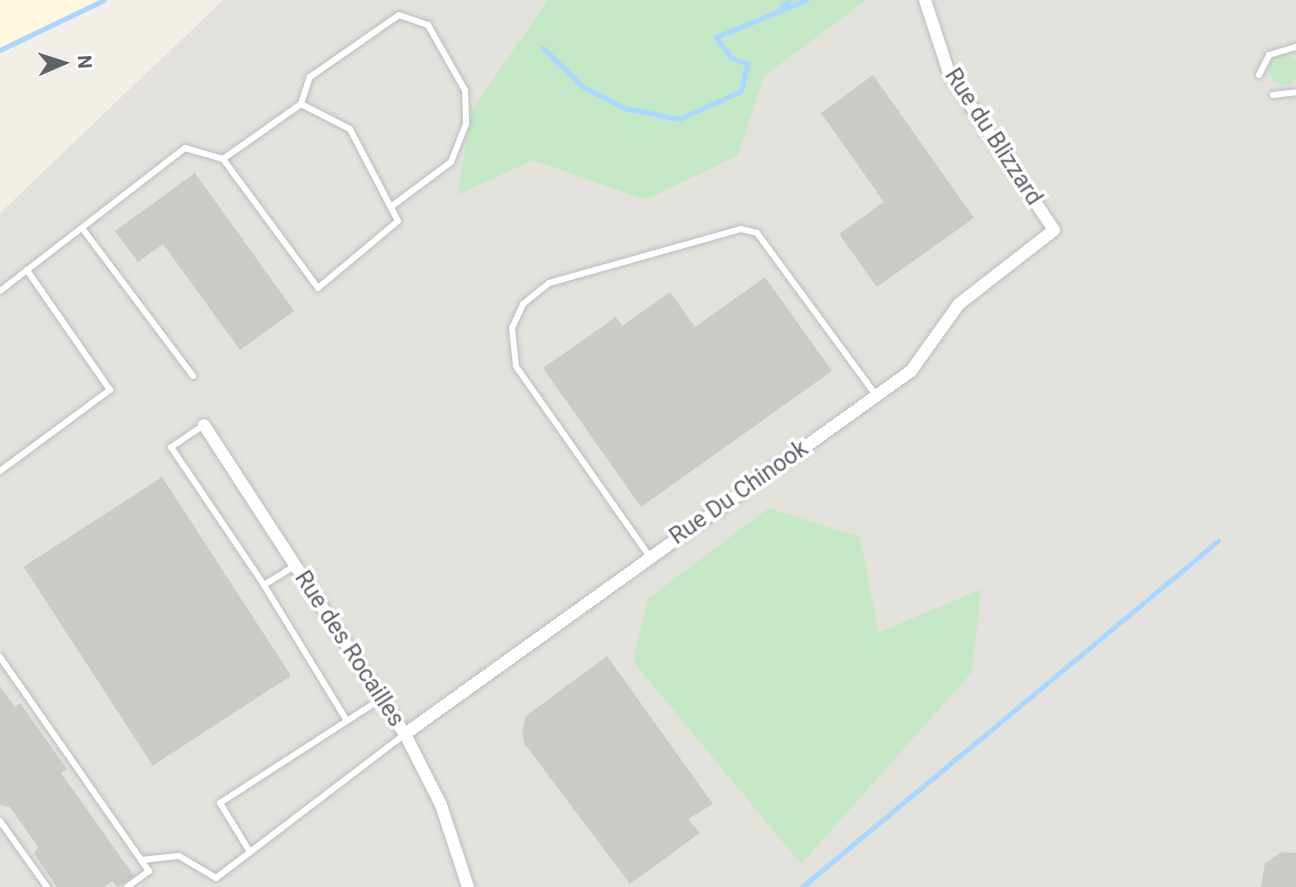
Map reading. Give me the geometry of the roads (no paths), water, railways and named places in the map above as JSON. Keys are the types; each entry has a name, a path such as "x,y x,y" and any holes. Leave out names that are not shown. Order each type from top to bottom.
{"street":[{"name":"Rue du Blizzard","path":"925,0 950,73 1054,230"},
{"name":"Rue Du Chinook","path":"404,734 911,371 959,304 1054,230"},
{"name":"Rue des Rocailles","path":"204,425 404,734 441,805 468,887"}],"lane":[{"path":"223,159 301,104 310,78 399,15 428,25 465,90 466,124 451,162 392,206"},
{"path":"1259,75 1269,55 1296,47"},
{"path":"1273,95 1296,92"},
{"path":"0,291 185,148 223,159 318,288 398,221 350,129 301,104"},
{"path":"82,228 193,376"},
{"path":"650,557 516,366 512,328 523,304 549,283 715,235 757,233 876,395"},
{"path":"0,471 110,390 27,270"},
{"path":"204,425 171,447 264,585 347,721"},
{"path":"264,585 295,566"},
{"path":"0,657 149,871 127,887"},
{"path":"250,852 220,803 382,699"},
{"path":"141,860 179,856 216,878 404,734"},
{"path":"0,821 47,887"}],"waterway":[{"path":"0,50 104,0"},
{"path":"780,9 789,0"},
{"path":"543,48 584,87 625,108 679,119 741,91 747,64 731,58 716,37 806,0"},
{"path":"802,887 1218,541"}]}
